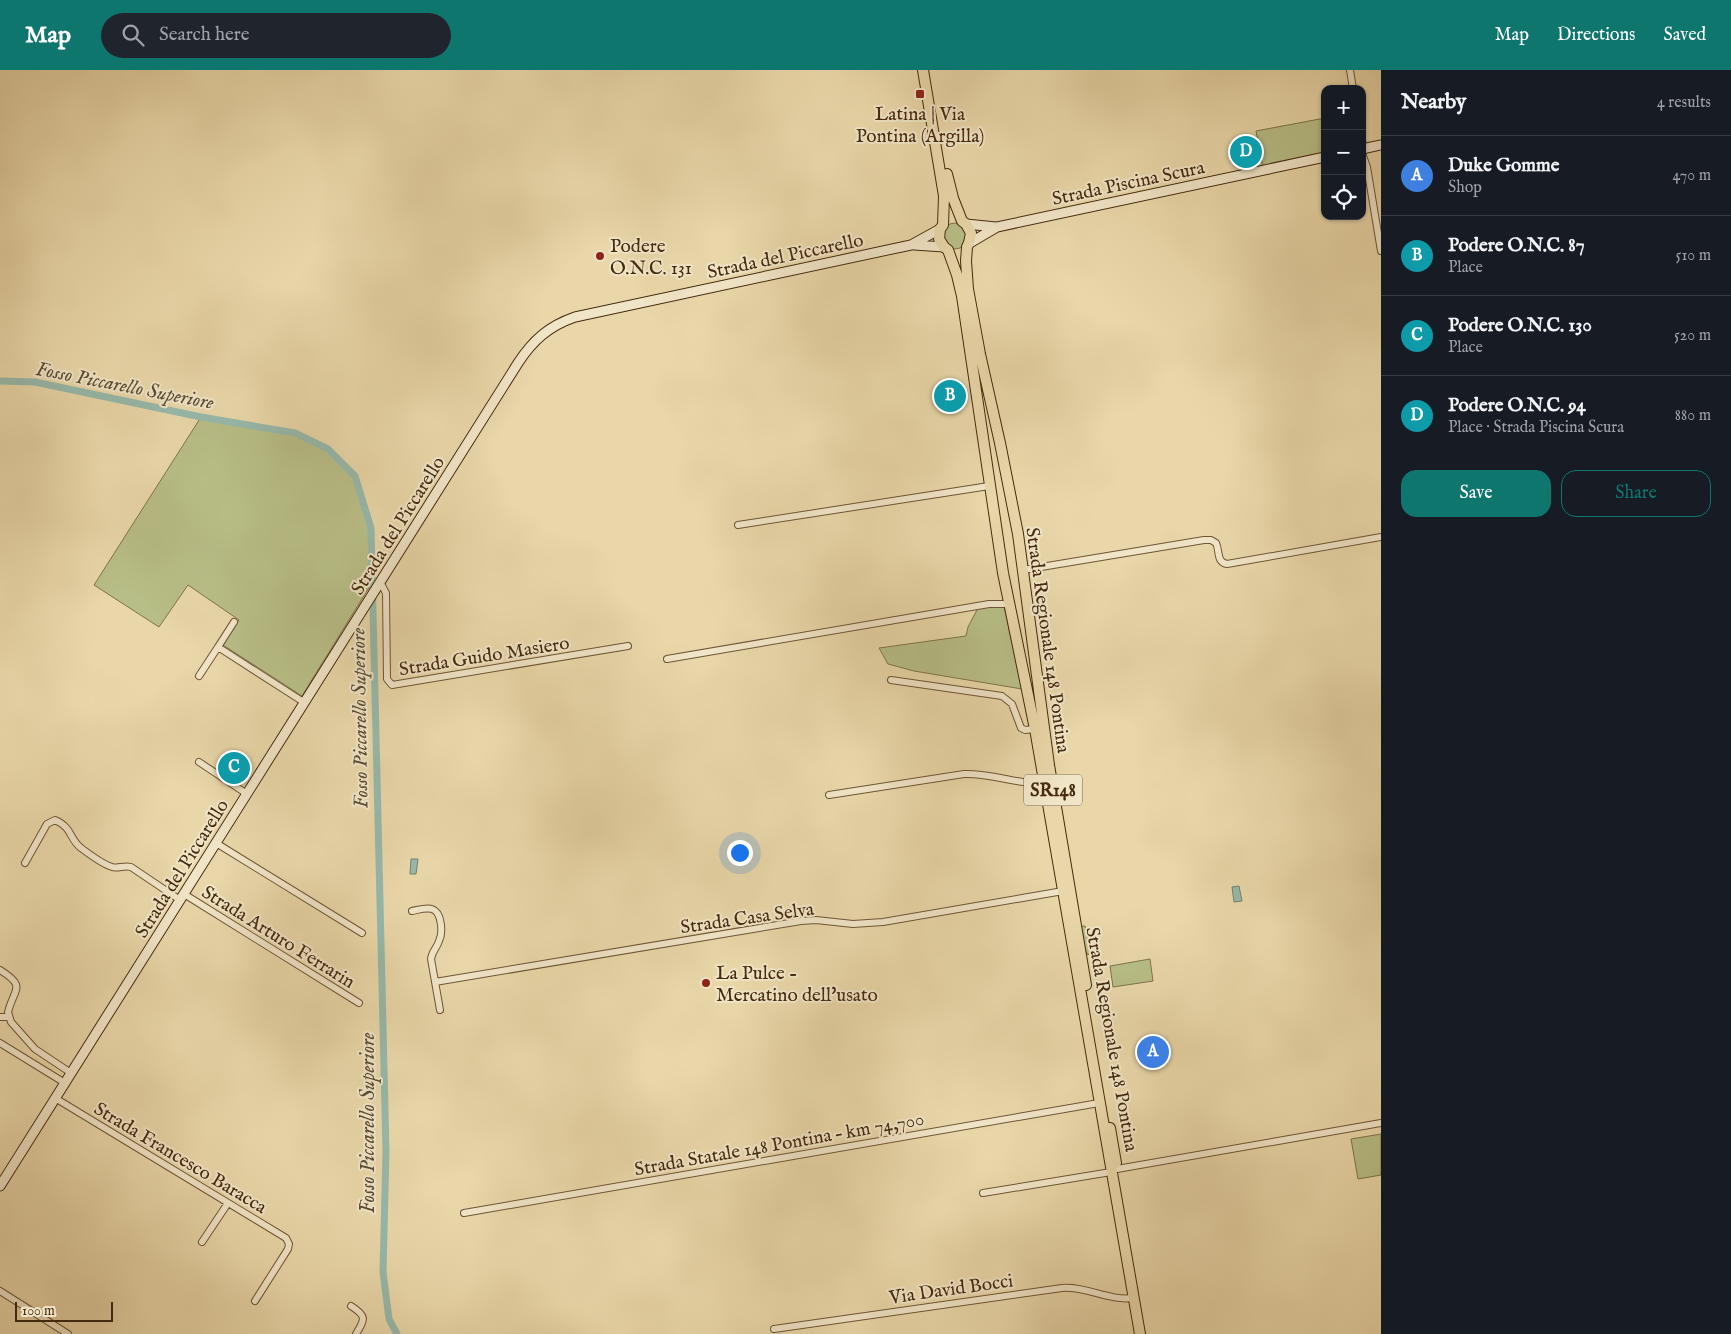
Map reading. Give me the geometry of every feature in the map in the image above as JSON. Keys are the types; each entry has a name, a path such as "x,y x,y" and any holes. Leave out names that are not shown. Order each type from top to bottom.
{"main road":[{"name":"Strada Regionale 148 Pontina","path":"923,70 943,186 944,206 939,239 946,249 957,275 962,296 1008,604 1035,729 1099,1103 1114,1170 1145,1334"},
{"name":"Strada Regionale 148 Pontina","path":"930,70 949,185 964,223 971,233 966,267 968,289 1013,508 1023,570 1048,765 1114,1170 1132,1298 1140,1334"},
{"path":"942,227 952,220 964,223"},
{"path":"946,249 958,252 968,246"}],"street":[{"path":"1350,70 1352,85"},
{"path":"1366,148 1381,145"},
{"name":"Strada Piscina Scura","path":"964,223 996,227 1321,158"},
{"path":"1366,162 1381,251"},
{"name":"Strada del Piccarello","path":"2,1180 65,1084 518,363 535,340 549,328 587,314 911,245 942,227"},
{"name":"Strada Piscina Scura","path":"968,246 996,227"},
{"name":"Strada del Piccarello","path":"911,245 946,249"},
{"path":"738,525 989,486"},
{"path":"1023,570 1204,540 1211,540 1216,543 1220,559 1227,564 1381,537"},
{"name":"Strada Guido Masiero","path":"380,582 385,588 386,595 387,679 392,685 628,646"},
{"path":"667,659 987,605 1008,604"},
{"path":"199,676 234,622"},
{"path":"218,647 305,702"},
{"path":"891,680 1002,696 1012,704 1018,725 1021,728 1027,730 1035,729"},
{"path":"199,762 247,794"},
{"path":"829,795 964,774 1044,784"},
{"name":"Strada Arturo Ferrarin","path":"24,863 47,824 55,820 68,829 75,842 82,849 110,866 131,867 359,1003"},
{"path":"216,843 362,933"},
{"name":"Strada Casa Selva","path":"435,982 801,921 816,920 853,924 883,922 1062,891"},
{"path":"412,911 432,909 438,914 441,935 432,957 440,1010"},
{"path":"0,970 11,977 17,986 9,1009 9,1017 35,1049 71,1074"},
{"path":"0,1017 9,1017"},
{"path":"0,1043 65,1084"},
{"name":"Strada Francesco Baracca","path":"55,1098 284,1236 289,1244 287,1250 255,1301"},
{"name":"Strada Statale 148 Pontina – km 74,700","path":"464,1213 1099,1103"},
{"path":"983,1194 1381,1123"},
{"path":"202,1242 228,1203"},
{"name":"Via David Bocci","path":"774,1329 1066,1287 1084,1289 1121,1298 1132,1298"},
{"path":"0,1291 68,1334"},
{"path":"351,1306 364,1317 356,1334"}],"green space":[{"path":"1321,119 1321,156 1263,168 1256,131"},
{"path":"955,223 964,227 968,236 964,245 955,249 946,245 942,236 946,227"},
{"path":"201,417 295,433 328,449 355,476 371,528 373,581 302,696 223,645 239,620 188,585 159,627 94,585"},
{"path":"1004,606 1022,689 914,671 888,664 879,648 966,636 968,627 978,608"},
{"path":"1085,926 1091,951 1088,955 1084,948 1081,927"},
{"path":"1150,959 1153,981 1113,987 1110,966"},
{"path":"1381,1134 1381,1175 1358,1179 1351,1139"}],"shaded area":[{"path":"411,859 418,859 416,874 410,874"},
{"path":"1239,886 1242,901 1234,902 1232,887"}],"waterway":[{"name":"Fosso Piccarello Superiore","path":"0,381 35,382 201,417 295,433 328,449 355,476 371,528 386,1151 383,1272 389,1319 397,1334"}],"place":[{"name":"Latina | Via Pontina (Argilla)","path":"920,94"},
{"name":"Podere O.N.C. 94","path":"1246,152"},
{"name":"Podere O.N.C. 131","path":"600,256"},
{"name":"Podere O.N.C. 87","path":"950,396"},
{"name":"Podere O.N.C. 130","path":"234,768"},
{"name":"La Pulce - Mercatino dell'usato","path":"706,983"},
{"name":"Duke Gomme","path":"1153,1052"}]}
